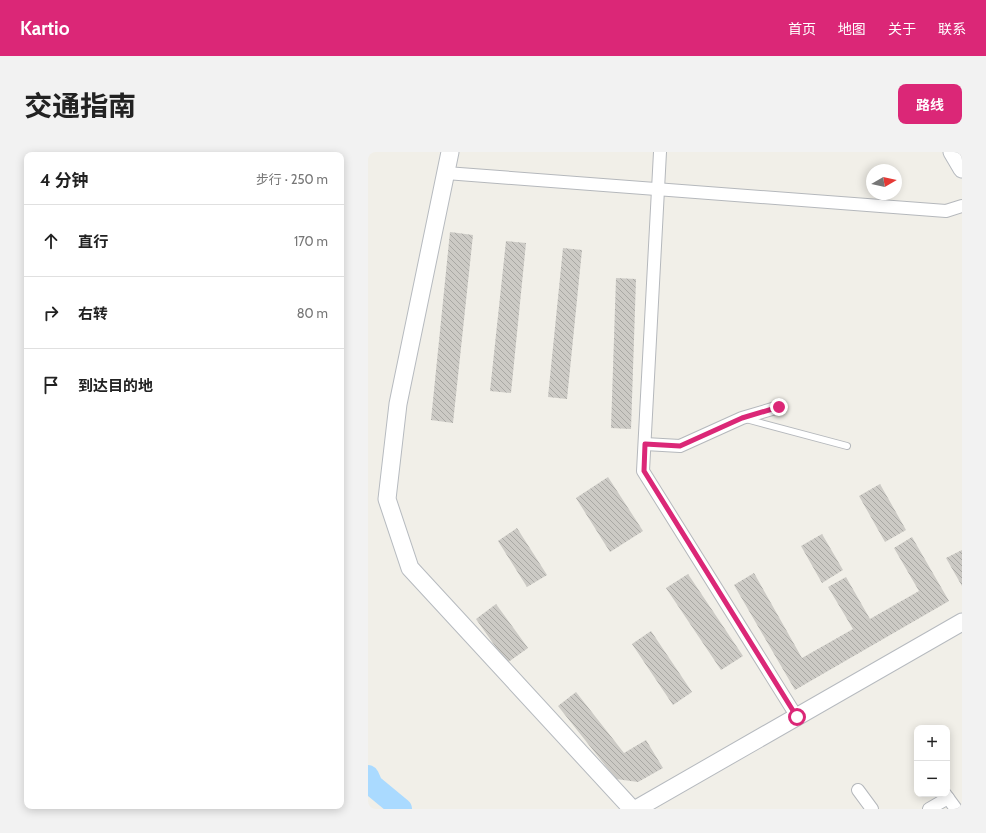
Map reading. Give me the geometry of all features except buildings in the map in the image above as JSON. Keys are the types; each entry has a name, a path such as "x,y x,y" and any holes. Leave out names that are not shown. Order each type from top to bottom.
{"main road":[{"path":"450,152 398,404 386,499 410,568 632,809"},
{"path":"952,152 962,169"},
{"path":"636,809 656,804 797,717 962,622"}],"street":[{"path":"660,152 644,471 797,717"},
{"path":"446,173 946,211 962,206"},
{"path":"645,444 680,446 742,418 779,407"},
{"path":"858,790 872,809"},
{"path":"929,809 946,797"},
{"path":"948,797 956,809"}],"lane":[{"path":"742,418 846,446"}],"waterway":[{"path":"368,776 372,785 401,809"}],"route":[{"path":"779,407 742,418 680,446 645,444 644,471 797,717"}]}
